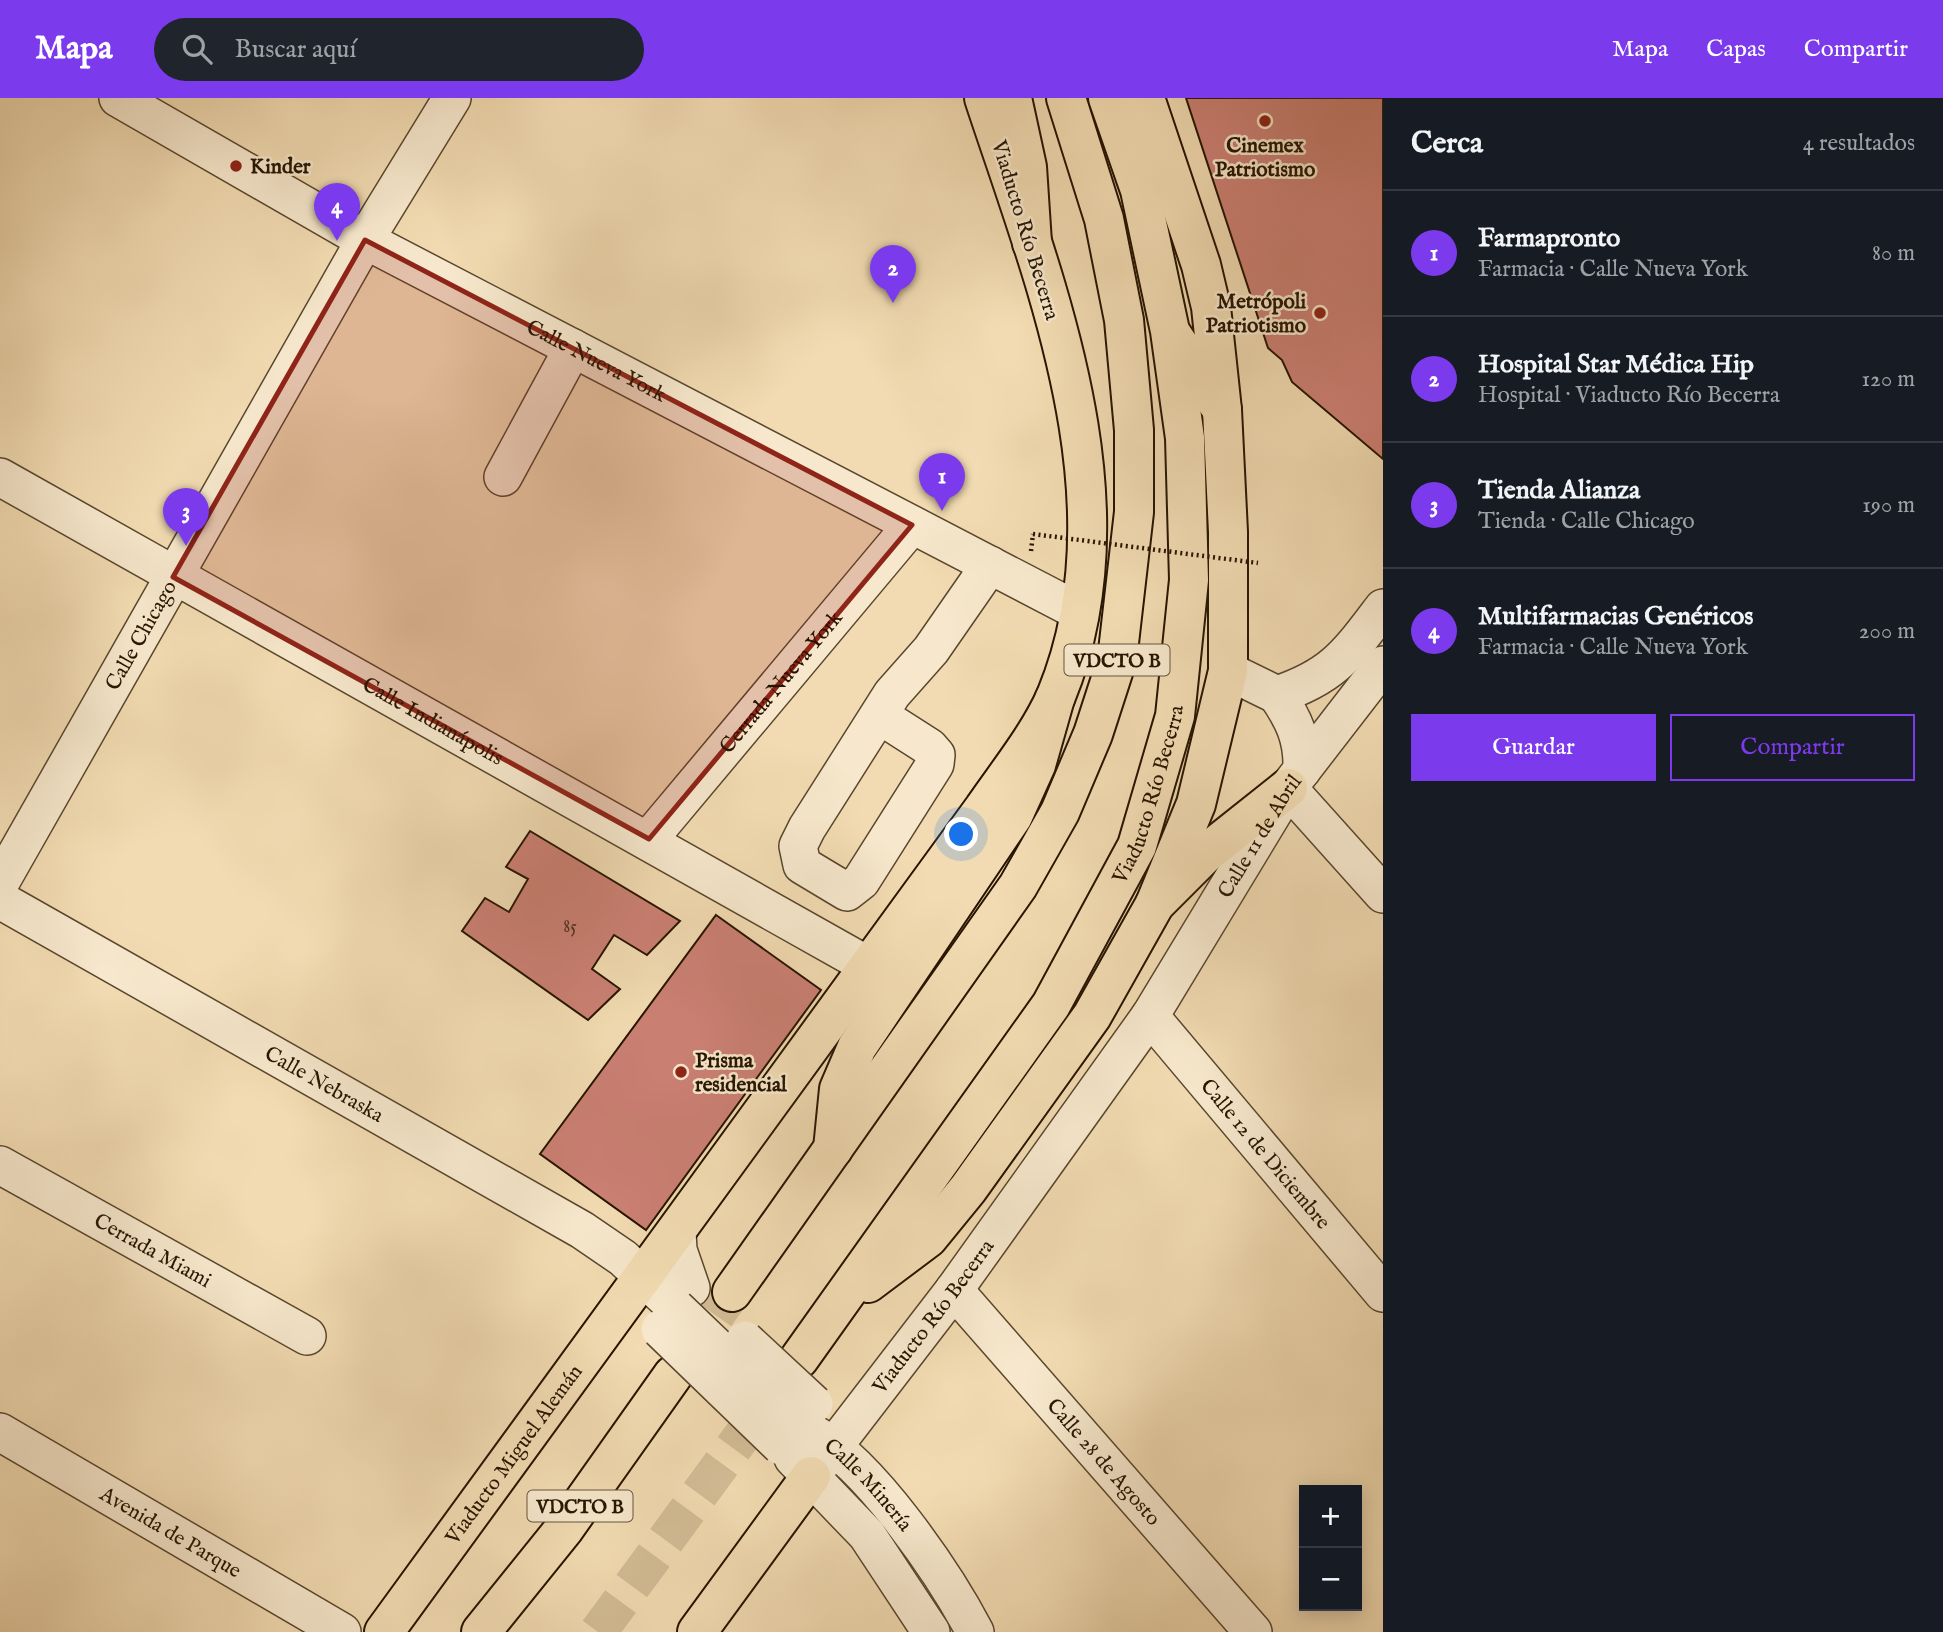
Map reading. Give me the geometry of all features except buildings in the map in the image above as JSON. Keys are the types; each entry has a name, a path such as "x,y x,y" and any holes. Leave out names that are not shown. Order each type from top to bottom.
{"main road":[{"name":"Viaducto Río Becerra","path":"636,1287 867,965 984,808 1055,698 1080,612 1086,550 1087,480 1063,349 1032,243 984,98"},
{"path":"1012,98 1027,167 1032,243"},
{"name":"VDCTO B","path":"732,1292 1018,886 1065,800 1093,734 1117,660 1134,512 1133,430 1124,320 1104,219 1066,98"},
{"name":"Viaducto Río Becerra","path":"799,1359 1051,1005 1137,846 1175,716 1189,580 1185,438 1170,331 1140,190 1108,98"},
{"path":"835,1308 928,1238 968,1189 1092,1016 1156,904 1196,804 1227,671 1228,532 1222,410 1211,307 1201,265 1146,98"},
{"path":"1170,331 1222,410"},
{"path":"832,1151 839,1088 857,1048 1013,816 1036,765 1055,698"},
{"path":"1156,904 1205,853 1295,779"},
{"name":"Viaducto Miguel Alemán","path":"384,1632 636,1287"},
{"name":"VDCTO B","path":"481,1632 564,1529 673,1375"},
{"path":"697,1632 811,1476"}],"street":[{"name":"Calle Nueva York","path":"118,98 365,240 1080,612"},
{"name":"Calle Chicago","path":"0,883 365,240 452,98"},
{"path":"503,477 573,348"},
{"name":"Calle Indianápolis","path":"0,477 173,577 649,839 867,965"},
{"name":"Cerrada Nueva York","path":"649,839 912,525"},
{"path":"879,715 892,694 931,650 990,565"},
{"path":"1277,695 1306,685 1332,670 1383,607"},
{"name":"Calle 11 de Abril","path":"1150,1016 1295,779 1383,665"},
{"path":"1227,671 1277,695 1293,719 1303,747 1295,779 1383,894"},
{"name":"Calle Nebraska","path":"0,900 582,1230 636,1287"},
{"name":"Viaducto Río Becerra","path":"811,1476 954,1290 1150,1016"},
{"name":"Calle 12 de Diciembre","path":"1150,1016 1383,1293"},
{"name":"Cerrada Miami","path":"0,1166 307,1336"},
{"path":"676,1308 677,1232"},
{"name":"Calle Minería","path":"636,1287 676,1308 797,1425 835,1446 907,1528 936,1566 975,1632"},
{"name":"Calle 28 de Agosto","path":"954,1290 1253,1632"},
{"path":"797,1425 827,1409 862,1410"},
{"name":"Calle Minería","path":"797,1425 811,1476 866,1535 931,1632"},
{"name":"Avenida de Parque","path":"0,1432 342,1632"}],"path":[{"path":"1033,534 1258,563"}],"highlighted area":[{"path":"365,240 912,525 649,839 173,577"}],"tunnel":[{"path":"683,1362 732,1292"},
{"path":"598,1632 773,1394"}],"place":[{"name":"Cinemex Patriotismo","path":"1265,121"},
{"name":"Kinder","path":"236,166"},
{"name":"Multifarmacias Genéricos","path":"337,241"},
{"name":"Hospital Star Médica Hip","path":"893,303"},
{"name":"Metrópoli Patriotismo","path":"1320,313"},
{"name":"Farmapronto","path":"942,511"},
{"name":"Tienda Alianza","path":"186,546"},
{"name":"Prisma residencial","path":"681,1072"}]}
